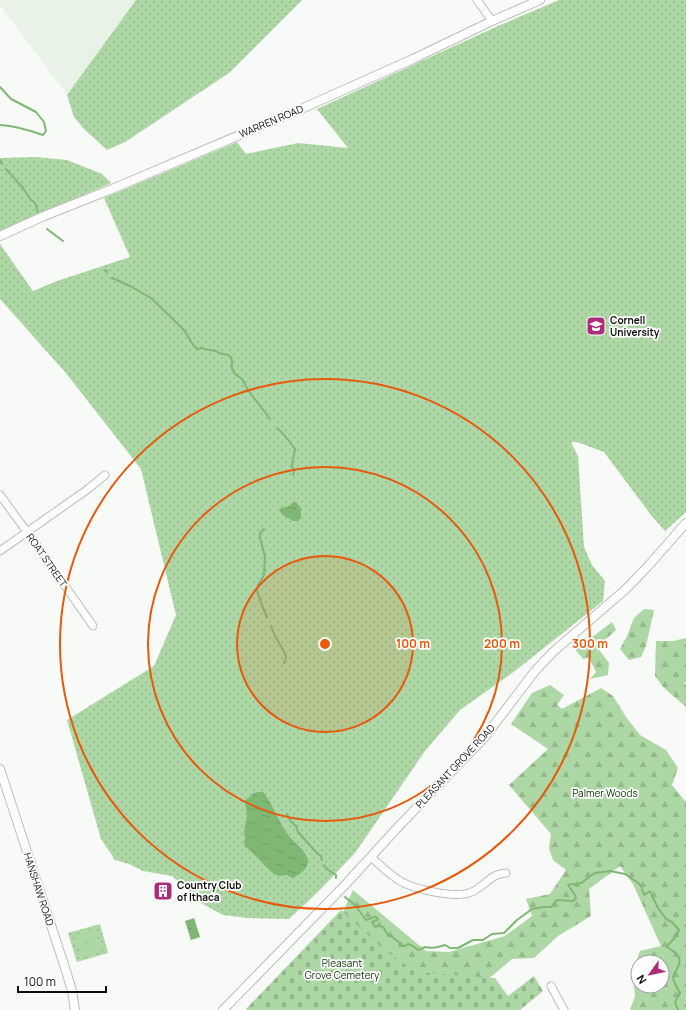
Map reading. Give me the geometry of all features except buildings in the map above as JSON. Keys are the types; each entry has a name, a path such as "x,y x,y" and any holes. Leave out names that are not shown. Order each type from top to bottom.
{"street":[{"path":"477,0 492,21"},
{"name":"WARREN ROAD","path":"0,236 44,216 112,190 301,109 540,0"},
{"path":"0,551 105,475"},
{"name":"ROAT STREET","path":"0,495 93,626"},
{"name":"PLEASANT GROVE ROAD","path":"223,1010 484,738 535,671 553,652 626,589 686,523"},
{"name":"HANSHAW ROAD","path":"0,769 67,974 75,1010"},
{"path":"371,857 392,875 403,882 425,890 457,895 469,893 498,874 506,873"},
{"path":"551,986 564,1010"}],"shaded area":[{"path":"0,0 302,0 229,73 125,142 107,150 84,129 74,117 67,95 0,5"}],"green space":[{"path":"136,0 302,0 229,73 125,142 107,150 84,129 74,117 67,95"},
{"path":"559,0 686,0 686,512 665,531 651,515 604,452 577,442 571,442 578,456 584,547 592,565 605,581 603,601 515,671 460,710 425,751 355,853 319,891 289,919 247,918 223,915 201,903 172,876 143,871 129,864 115,860 101,839 67,720 154,666 176,615 141,469 65,372 0,299 0,244 33,291 57,281 130,257 104,198 237,142 246,154 298,143 348,148 317,109 498,26"},
{"path":"35,157 67,160 102,174 111,183 0,231 0,158"},
{"path":"644,609 654,610 646,646 641,657 629,660 620,649 634,618"},
{"path":"612,622 616,630 597,647 609,663 608,675 590,679 596,672 589,658 583,659 572,646 579,638 587,641"},
{"path":"686,638 686,682 684,683 686,685 686,707 663,687 655,676 656,641 673,641"},
{"name":"Palmer Woods","path":"550,685 564,695 557,705 562,709 601,688 613,696 626,717 640,735 666,750 678,768 672,785 686,802 686,1010 630,1010 635,994 670,994 670,954 639,954 640,951 661,946 633,884 620,866 589,889 591,916 558,936 534,958 512,959 487,980 409,975 342,914 353,890 426,951 449,952 505,936 532,916 526,899 550,894 566,870 553,860 549,848 551,834 509,785 548,749 511,724 532,693"},
{"name":"Pleasant Grove Cemetery","path":"341,910 383,949 416,972 495,978 508,996 534,976 543,991 520,1010 247,1010 246,1009"},
{"path":"100,924 108,953 77,962 68,933"},
{"path":"95,929 97,938 77,944 75,935"},
{"path":"98,941 101,951 81,957 78,947"}],"water":[{"path":"293,502 296,502 301,508 301,518 298,521 293,521 283,515 279,510 289,506"},
{"path":"263,792 267,797 285,831 303,850 307,857 307,866 295,877 292,878 287,875 279,876 273,873 250,850 245,847 244,832 247,815 245,801 254,793"},
{"path":"194,918 200,937 191,940 185,921"}],"waterway":[{"path":"0,87 11,99 36,112 44,122 46,131 43,135 22,128 0,125"},
{"path":"0,160 2,164"},
{"path":"6,169 35,203 38,212"},
{"path":"47,229 63,241"},
{"path":"112,278 151,298 183,329 197,349 201,348 216,351 231,357 232,369 235,374 242,379 248,390 270,419"},
{"path":"277,428 295,449 292,465 294,472 293,475"},
{"path":"264,529 260,533 265,556 264,575 258,585 257,591 267,617"},
{"path":"271,626 285,653 286,657 284,663"},
{"path":"287,814 291,822 296,826 298,832 321,856 322,860"},
{"path":"324,865 336,875 336,878"},
{"path":"345,897 355,905 366,920 376,917 378,919 372,922 375,927 379,926 384,928 387,934 397,940 401,946 408,944 418,950 425,947 433,948 445,945 450,948 458,948 473,940 483,940 492,934 504,933 517,920 532,909 551,907 557,900 573,901 576,898 568,885 583,882 595,873 610,871 625,874 641,886 644,895 650,891 658,908 666,919 672,922 679,930 677,935 667,947 676,953 680,961 673,978 680,993 675,1002 678,1010"}],"place":[{"name":"Cornell University","path":"596,326"},
{"name":"Country Club of Ithaca","path":"163,891"}]}
